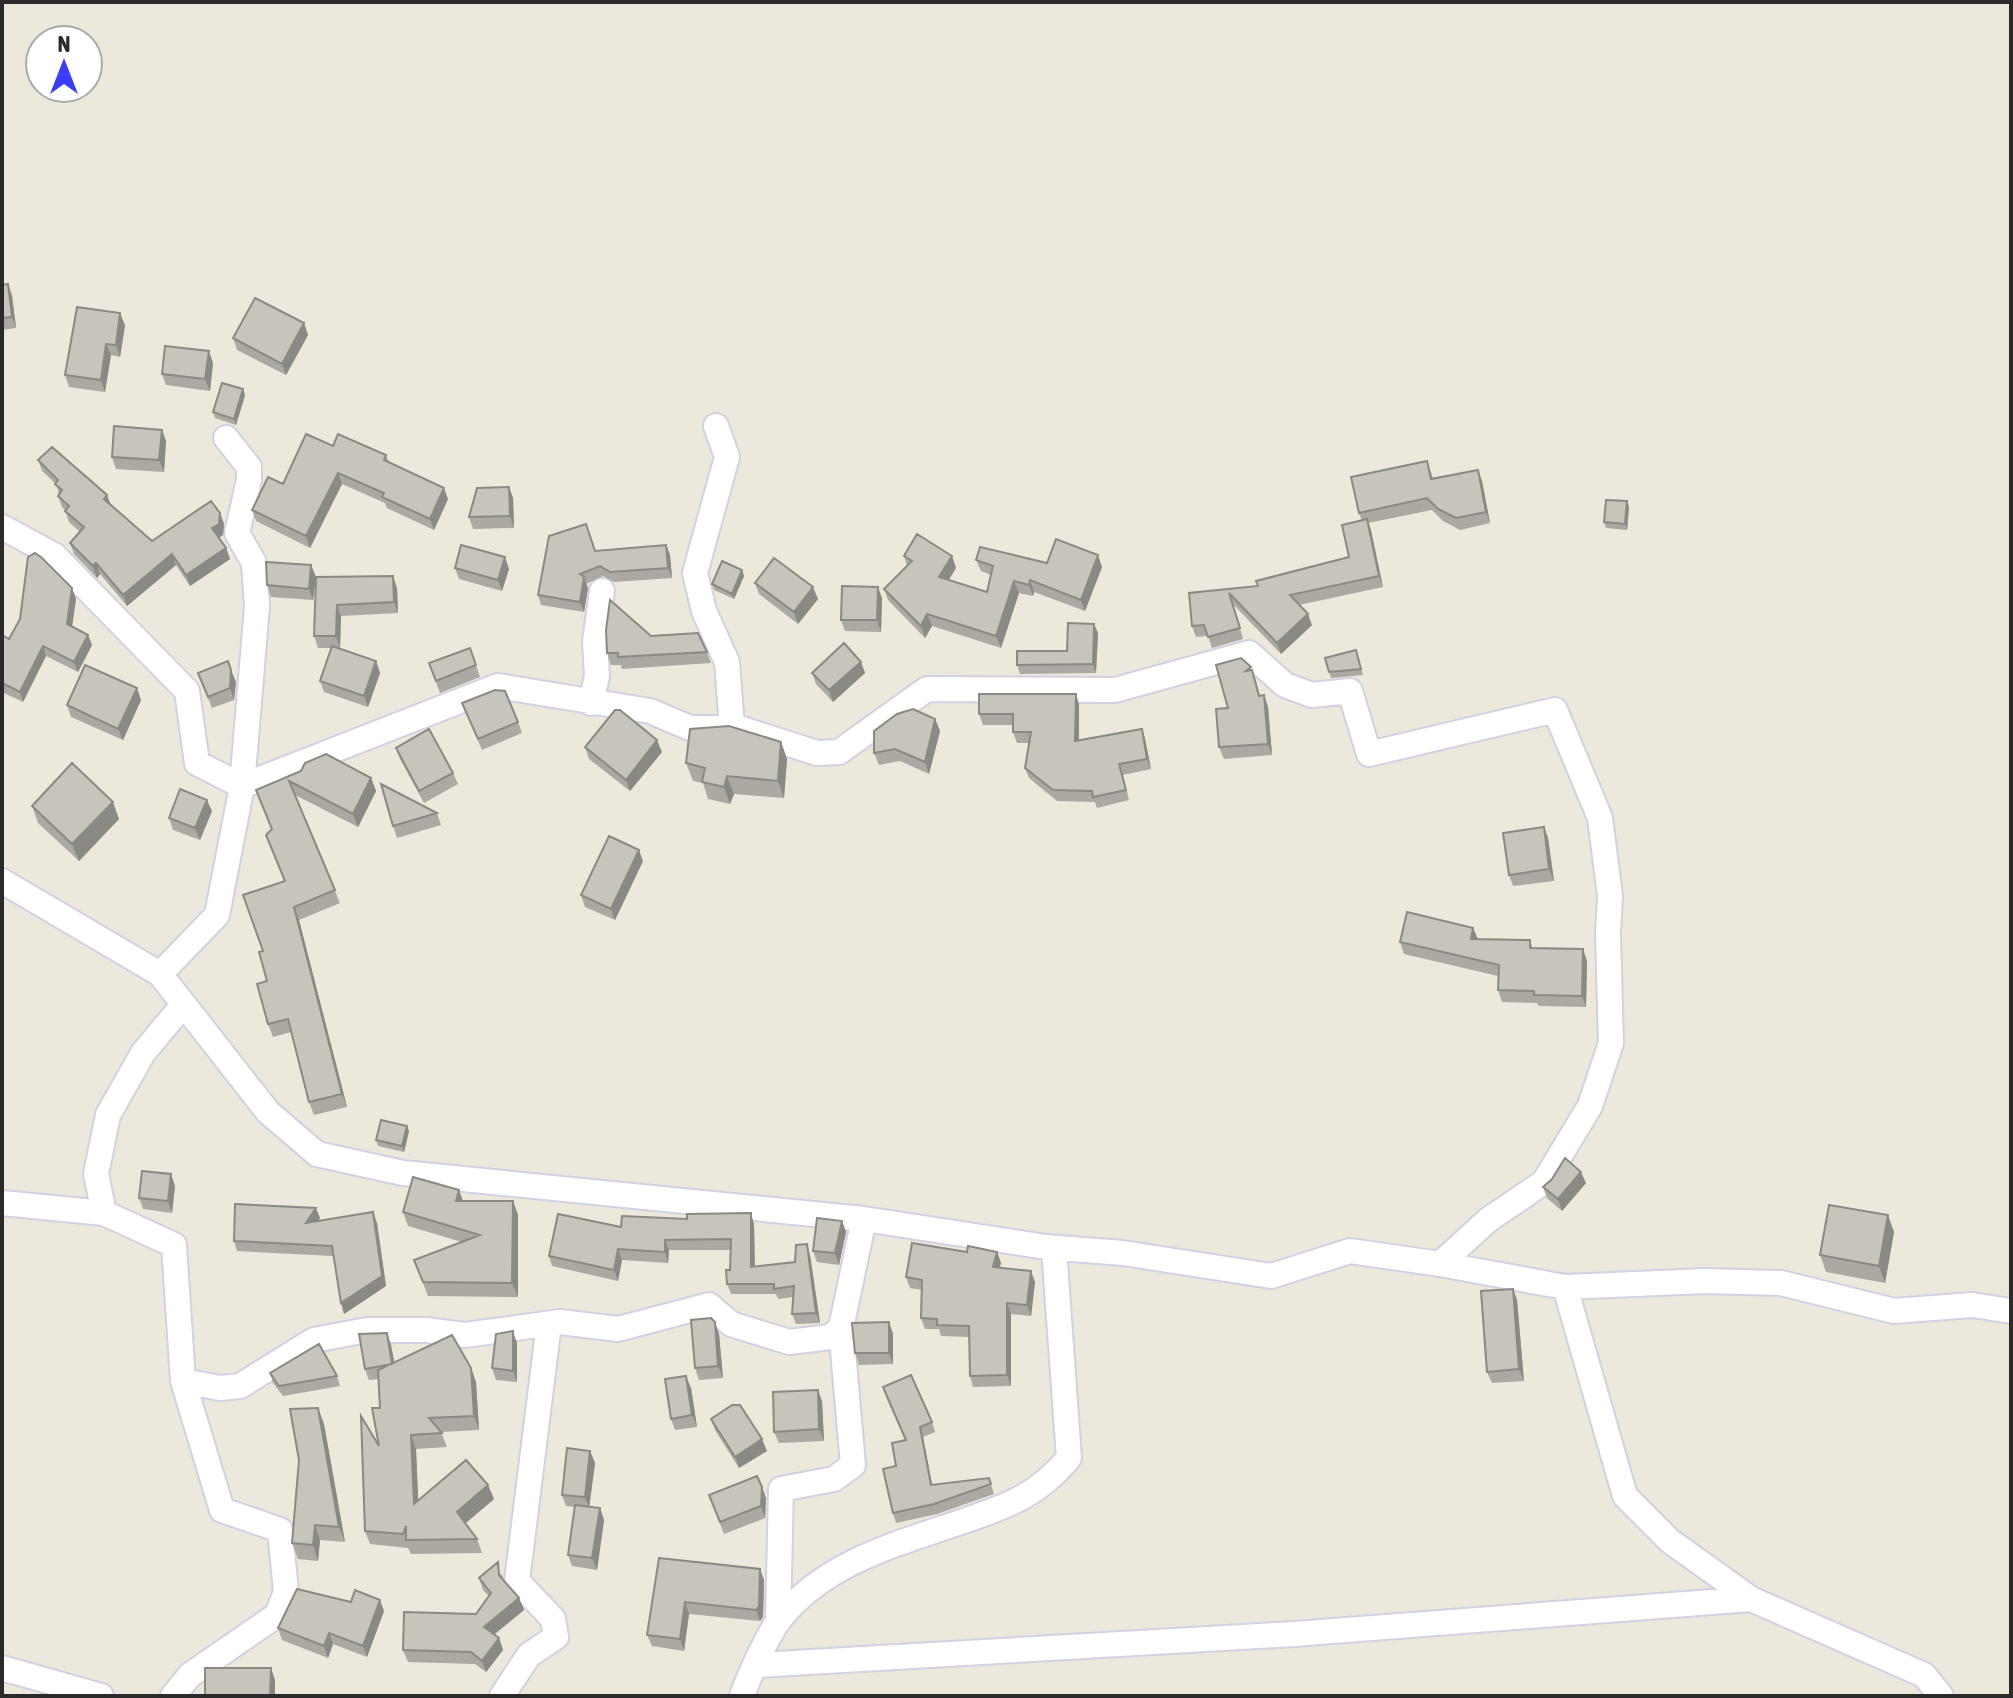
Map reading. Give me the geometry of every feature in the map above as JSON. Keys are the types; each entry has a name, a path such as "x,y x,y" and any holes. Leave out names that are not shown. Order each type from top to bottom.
{"street":[{"path":"716,426 727,457 695,573 704,611 727,662 732,728"},
{"path":"160,974 217,915 242,786 257,606 254,563 237,533 249,467 226,438"},
{"path":"2,527 54,555 187,691 197,763 242,786 498,686 650,711 690,728 739,728 817,753 839,752 927,689 1115,690 1249,653 1285,685 1312,695 1350,691 1369,754 1555,710 1600,818 1610,896 1611,1043 1590,1106 1544,1182 1488,1220 1440,1264"},
{"path":"591,703 597,676 595,641 602,591"},
{"path":"2,881 160,974 268,1112 317,1154 403,1173 864,1219 1271,1276 1350,1251 1565,1287 1705,1281 1781,1283 1894,1311 1972,1305 2011,1311"},
{"path":"104,1213 96,1174 108,1115 143,1053 183,1005"},
{"path":"2,1203 104,1213 174,1245 183,1381 222,1510 280,1530 286,1592 277,1615 190,1675 173,1696"},
{"path":"778,1621 781,1489 834,1479 853,1465 841,1328 864,1219"},
{"path":"742,1696 778,1621 801,1596 833,1572 884,1549 1016,1504 1054,1475 1069,1458 1054,1248"},
{"path":"1565,1287 1625,1496 1670,1541 1751,1599 1924,1675 1941,1696"},
{"path":"183,1381 220,1388 240,1386 314,1340 367,1330 426,1330 465,1335 560,1322 618,1329 709,1305 731,1324 789,1342 830,1337 841,1328"},
{"path":"502,1696 529,1655 556,1637 553,1619 517,1581 549,1324"},
{"path":"756,1665 1294,1634 1751,1599"},
{"path":"2,1668 101,1696"}],"building":[{"path":"8,284 12,317 2,318 2,285"},
{"path":"255,298 304,323 282,364 233,338"},
{"path":"77,307 120,313 116,345 106,344 101,380 65,375"},
{"path":"165,346 209,351 205,379 162,374"},
{"path":"222,383 243,389 234,419 213,412"},
{"path":"114,426 162,430 159,460 112,457"},
{"path":"306,434 333,446 338,434 386,455 384,460 444,488 430,519 382,497 384,493 338,473 306,536 252,510 268,477 283,484"},
{"path":"52,447 107,495 104,499 152,541 211,501 220,513 219,524 212,528 226,548 186,575 172,554 123,595 96,563 93,566 70,543 84,527 65,511 69,506 58,496 62,490 55,484 58,480 38,460"},
{"path":"1427,461 1431,479 1478,470 1486,512 1456,518 1438,509 1427,498 1359,513 1351,477"},
{"path":"509,487 510,516 469,517 477,488"},
{"path":"1606,500 1627,501 1625,524 1604,522"},
{"path":"1367,519 1379,576 1290,595 1308,614 1277,643 1229,593 1240,628 1208,637 1204,625 1192,626 1189,593 1258,586 1256,581 1349,557 1342,525"},
{"path":"586,524 595,551 666,545 668,568 610,572 600,566 580,574 584,577 580,602 538,595 549,536"},
{"path":"917,534 952,556 939,577 987,592 993,566 976,560 980,547 1047,563 1056,539 1098,555 1081,600 1030,580 1029,585 1014,581 996,636 927,614 921,626 884,589 912,561 904,556"},
{"path":"461,545 505,557 498,580 455,568"},
{"path":"35,553 72,588 67,624 88,635 74,662 43,646 20,692 2,683 2,635 9,639 20,619 28,557"},
{"path":"774,558 813,587 794,612 755,583"},
{"path":"722,561 742,570 732,594 712,584"},
{"path":"266,562 311,565 309,589 267,585"},
{"path":"393,576 394,602 337,605 336,636 314,636 316,577"},
{"path":"842,586 878,587 877,620 841,620"},
{"path":"610,600 651,636 698,633 707,652 618,657 618,653 607,653"},
{"path":"1068,623 1094,624 1093,664 1017,665 1017,651 1067,651"},
{"path":"844,643 861,662 829,690 812,673"},
{"path":"332,646 376,661 364,696 320,681"},
{"path":"470,648 476,665 436,681 429,663"},
{"path":"1356,650 1361,669 1329,672 1325,658"},
{"path":"1241,658 1251,667 1246,671 1252,670 1259,696 1264,695 1268,744 1219,747 1216,709 1228,708 1216,665"},
{"path":"228,661 230,688 208,697 198,673"},
{"path":"85,665 137,688 118,729 67,705"},
{"path":"495,690 505,691 518,722 478,739 462,703"},
{"path":"979,694 1076,694 1075,741 1142,729 1147,759 1119,764 1126,790 1093,797 1092,791 1053,790 1025,768 1031,732 1013,732 1013,714 979,714"},
{"path":"913,709 935,719 925,762 895,749 874,753 874,731 897,714"},
{"path":"615,710 620,710 657,740 626,780 585,747"},
{"path":"729,726 781,742 778,781 727,776 724,787 702,782 705,768 686,763 690,729"},
{"path":"429,729 453,773 419,791 396,748"},
{"path":"326,754 371,778 353,814 289,781 335,890 294,907 342,1094 309,1102 288,1019 268,1024 257,984 267,981 259,952 263,951 243,895 285,881 266,835 272,829 256,790 301,771 305,763"},
{"path":"72,763 113,802 72,844 32,806"},
{"path":"381,784 437,813 393,826"},
{"path":"180,789 207,800 195,828 169,818"},
{"path":"1544,827 1549,869 1509,875 1503,833"},
{"path":"609,836 639,850 611,909 581,895"},
{"path":"1407,912 1473,928 1471,939 1530,940 1530,948 1583,949 1582,996 1534,995 1534,991 1498,990 1499,965 1400,942"},
{"path":"381,1120 407,1126 402,1146 376,1140"},
{"path":"1565,1158 1581,1172 1558,1199 1543,1187"},
{"path":"142,1171 171,1174 168,1201 139,1198"},
{"path":"413,1177 459,1190 456,1201 513,1201 512,1283 423,1282 414,1260 480,1235 403,1212"},
{"path":"235,1204 316,1208 306,1223 373,1212 382,1276 341,1303 332,1246 234,1241"},
{"path":"1829,1205 1888,1215 1879,1266 1820,1255"},
{"path":"751,1213 751,1267 795,1262 796,1245 807,1244 816,1313 792,1314 794,1286 774,1289 774,1284 727,1284 731,1239 665,1240 665,1252 618,1249 614,1270 549,1256 558,1214 621,1227 622,1216 687,1219 687,1214"},
{"path":"817,1218 842,1221 835,1253 813,1251"},
{"path":"912,1243 967,1252 968,1246 997,1252 993,1267 1031,1271 1027,1305 1007,1303 1007,1375 970,1376 969,1326 937,1325 937,1319 921,1318 922,1280 906,1277"},
{"path":"1513,1289 1519,1369 1487,1372 1481,1291"},
{"path":"711,1318 715,1322 718,1366 695,1368 691,1320"},
{"path":"889,1322 889,1353 855,1353 852,1323"},
{"path":"513,1331 513,1371 492,1368 496,1334"},
{"path":"387,1333 392,1364 365,1369 359,1334"},
{"path":"452,1335 471,1368 474,1416 429,1418 442,1433 411,1435 414,1504 466,1460 488,1485 457,1512 477,1539 406,1540 406,1526 403,1534 365,1531 361,1416 379,1446 372,1408 380,1408 378,1370"},
{"path":"319,1344 337,1376 279,1386 270,1373"},
{"path":"911,1375 932,1422 920,1427 931,1485 989,1478 991,1484 934,1504 893,1513 883,1469 896,1466 892,1443 906,1440 883,1387"},
{"path":"686,1376 692,1415 671,1419 665,1379"},
{"path":"818,1390 819,1429 774,1432 773,1392"},
{"path":"732,1405 740,1405 762,1439 735,1457 711,1419"},
{"path":"318,1408 339,1527 315,1525 313,1545 292,1543 299,1460 290,1409"},
{"path":"567,1448 590,1451 585,1497 562,1495"},
{"path":"757,1476 762,1487 761,1506 720,1522 709,1495"},
{"path":"575,1505 600,1508 592,1558 568,1555"},
{"path":"659,1558 760,1569 759,1606 756,1610 685,1602 680,1639 647,1635"},
{"path":"498,1562 499,1575 519,1598 484,1627 499,1638 482,1661 471,1652 403,1650 404,1612 476,1614 491,1593 479,1578"},
{"path":"297,1589 351,1602 355,1590 380,1600 363,1646 329,1633 324,1646 278,1628"},
{"path":"205,1668 271,1668 270,1696 205,1695"}]}
